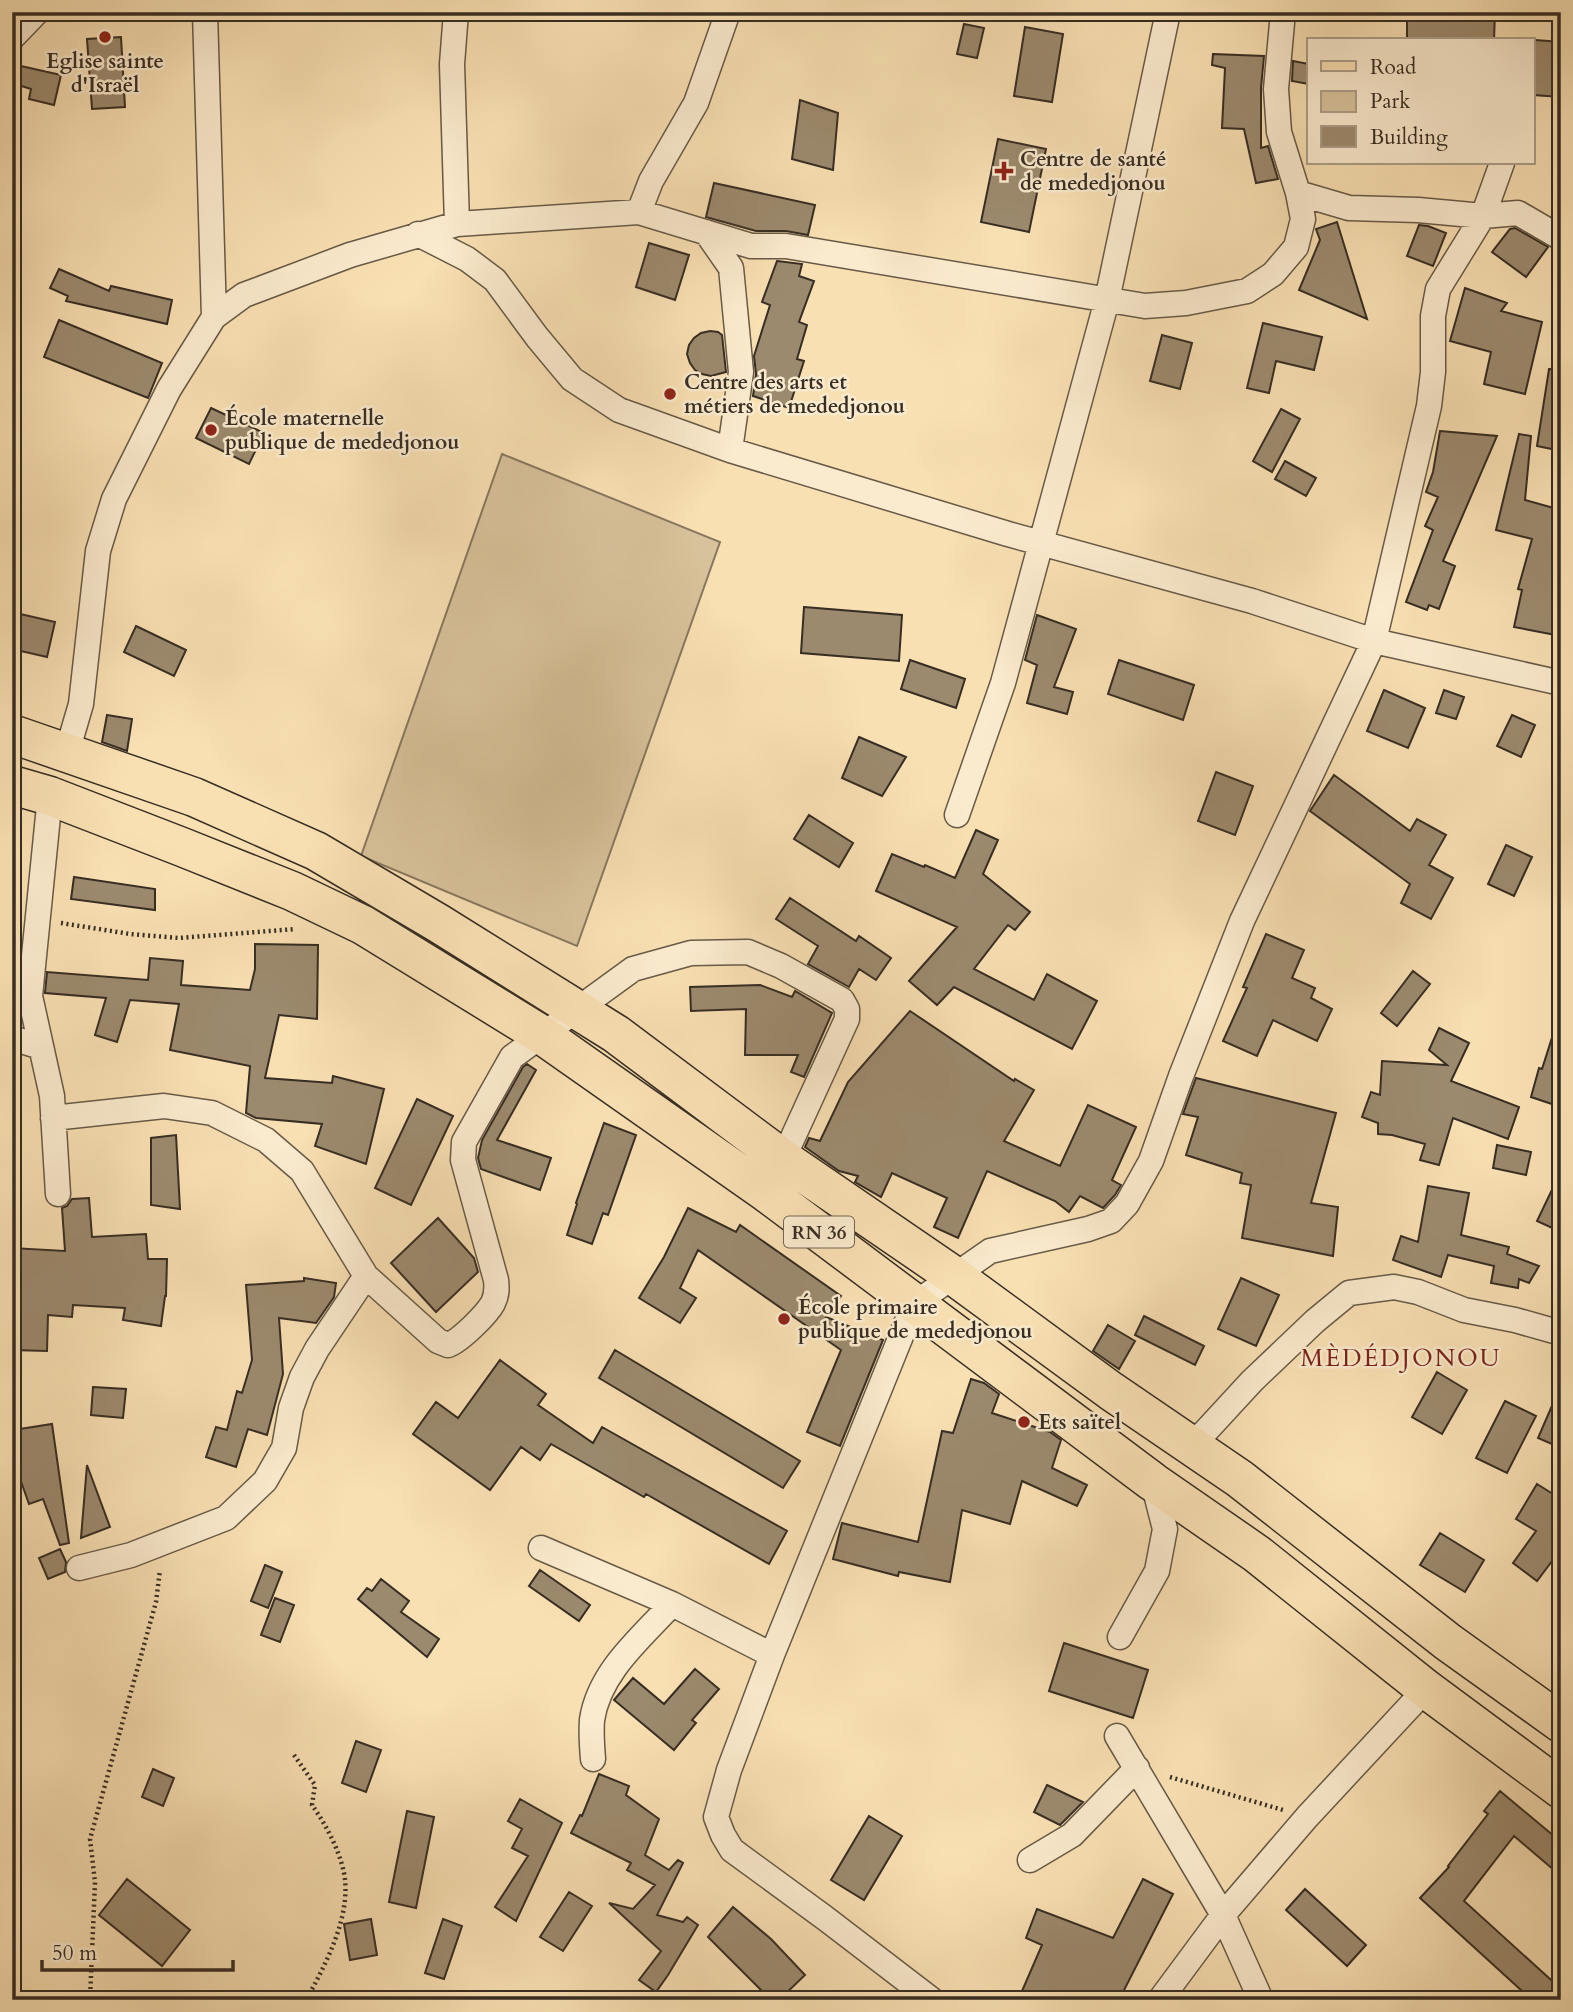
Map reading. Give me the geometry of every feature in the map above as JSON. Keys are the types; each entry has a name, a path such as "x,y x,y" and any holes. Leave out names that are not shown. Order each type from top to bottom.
{"main road":[{"name":"RN 36","path":"12,734 194,797 316,851 438,923 615,1034 783,1159 954,1276 1111,1391 1240,1479 1448,1642 1561,1723"},
{"name":"RN 36","path":"12,785 50,796 292,891 363,925 542,1035 767,1193 1153,1482 1256,1554 1426,1689 1561,1789"}],"street":[{"path":"12,38 37,12"},
{"path":"205,12 214,317"},
{"path":"456,12 452,64 457,224"},
{"path":"639,212 651,181 696,103 728,12"},
{"path":"957,815 1003,683 1107,300 1168,12"},
{"path":"67,752 80,704 98,551 114,499 169,389 214,317 244,295 350,255 457,224 639,212 751,246 786,246 1145,306 1186,303 1247,291 1273,274 1296,247 1303,219 1279,132 1276,89 1283,12"},
{"path":"932,2000 732,1850 716,1817 729,1770 772,1655 914,1304 990,1251 1111,1221 1128,1204 1151,1161 1242,921 1374,641 1429,407 1433,372 1433,316 1438,289 1483,216 1502,164"},
{"path":"1298,193 1349,208 1418,210 1483,216 1518,213 1561,238"},
{"path":"706,232 731,268 741,372 730,450"},
{"path":"418,234 467,259 495,280 572,379 619,410 730,450 1007,534 1252,601 1374,641 1561,683"},
{"path":"50,796 30,996 52,1096 58,1194"},
{"path":"53,1118 164,1106 212,1113 266,1140 302,1171 366,1276 438,1341 448,1345 457,1342 492,1305 497,1293 496,1280 463,1160 464,1142 512,1058 633,969 691,953 748,952 781,966 842,1000 847,1009 847,1019 783,1159"},
{"path":"12,1038 41,1047"},
{"path":"79,1568 131,1555 226,1518 265,1480 284,1448 291,1408 302,1377 317,1349 366,1276"},
{"path":"1189,1444 1205,1432 1252,1381 1315,1321 1349,1293 1394,1287 1418,1292 1464,1310 1516,1320 1561,1333"},
{"path":"1120,1637 1157,1571 1165,1529 1153,1482"},
{"path":"541,1548 672,1604 772,1655"},
{"path":"593,1759 592,1721 608,1676 672,1604"},
{"path":"1160,2000 1223,1915 1307,1816 1426,1689"},
{"path":"1117,1736 1223,1915 1261,2000"},
{"path":"1030,1860 1072,1835 1138,1768"}],"path":[{"path":"39,920 130,934 179,938 299,929"},
{"path":"90,2000 95,1882 89,1839 156,1602 165,1540"},
{"path":"294,1755 315,1785 312,1805 328,1828 344,1873 345,1901 337,1934 306,2000"},
{"path":"1138,1768 1307,1816"}],"green space":[{"path":"502,454 720,542 577,946 361,856"}],"building":[{"path":"1407,12 1495,12 1494,38 1407,38"},
{"path":"964,24 984,28 977,58 957,54"},
{"path":"1025,27 1063,34 1052,102 1014,96"},
{"path":"121,37 125,107 92,109 87,39"},
{"path":"1535,40 1561,42 1561,97 1534,95"},
{"path":"1213,54 1264,56 1261,148 1268,146 1278,179 1256,183 1244,129 1222,128 1225,68 1212,65"},
{"path":"1293,61 1307,64 1307,84 1292,81"},
{"path":"12,64 61,75 54,105 29,99 31,89 12,83"},
{"path":"800,100 838,113 833,170 792,159"},
{"path":"998,139 1046,149 1029,232 981,222"},
{"path":"714,183 815,205 808,235 786,231 756,231 706,217"},
{"path":"1337,222 1367,319 1299,290 1320,240 1316,229"},
{"path":"1419,225 1446,233 1433,266 1407,256"},
{"path":"1515,228 1548,247 1526,277 1492,252 1510,229"},
{"path":"649,243 689,255 675,300 636,287"},
{"path":"777,261 802,264 799,276 814,281 799,322 807,325 797,359 804,361 789,408 753,396 756,374 754,356 770,305 762,302"},
{"path":"59,269 109,291 111,286 172,300 167,324 66,301 68,296 50,288"},
{"path":"1465,288 1507,303 1501,311 1542,322 1525,394 1484,384 1491,352 1450,341"},
{"path":"59,320 162,363 148,398 44,357"},
{"path":"1263,323 1322,337 1314,370 1276,361 1269,393 1247,388"},
{"path":"710,331 722,335 726,372 711,376 695,370 687,354 694,338"},
{"path":"1162,335 1192,343 1180,389 1150,381"},
{"path":"1549,369 1561,370 1561,451 1537,446"},
{"path":"211,408 264,433 249,464 196,438"},
{"path":"1281,409 1300,419 1272,472 1253,461"},
{"path":"1440,431 1497,436 1443,561 1455,566 1439,609 1429,605 1427,610 1406,602 1433,530 1425,526 1438,497 1426,492 1433,472"},
{"path":"1519,434 1531,436 1525,500 1561,510 1561,636 1514,627 1522,590 1518,589 1532,539 1496,530"},
{"path":"1285,461 1316,478 1306,496 1275,479"},
{"path":"804,607 902,615 899,661 801,653"},
{"path":"16,613 55,622 47,657 12,649"},
{"path":"1037,615 1076,629 1054,687 1073,692 1067,714 1027,703 1037,665 1025,660"},
{"path":"136,626 186,650 174,676 124,652"},
{"path":"910,660 965,679 956,708 901,689"},
{"path":"1119,660 1194,685 1183,720 1108,694"},
{"path":"1384,690 1425,708 1408,748 1367,731"},
{"path":"1444,690 1464,697 1456,719 1436,713"},
{"path":"107,715 132,719 127,751 102,742"},
{"path":"1512,715 1535,725 1521,757 1497,746"},
{"path":"859,737 906,757 882,796 842,778"},
{"path":"1216,772 1253,786 1235,835 1198,821"},
{"path":"1334,775 1410,831 1417,819 1446,835 1429,865 1453,878 1431,919 1401,903 1410,884 1310,811"},
{"path":"809,815 853,843 839,867 794,839"},
{"path":"976,830 998,840 983,874 1030,912 1015,930 1008,925 974,969 1034,1000 1047,974 1097,1001 1072,1049 954,987 937,1005 909,981 957,927 876,891 892,854 955,878"},
{"path":"1506,845 1532,857 1514,896 1488,884"},
{"path":"74,877 155,889 155,910 71,899"},
{"path":"790,898 856,941 859,936 891,958 876,980 859,969 849,987 808,964 818,946 776,919"},
{"path":"1266,934 1304,950 1292,978 1315,988 1311,998 1332,1009 1317,1041 1273,1020 1257,1056 1223,1041 1247,988 1243,987"},
{"path":"255,944 318,945 317,1019 279,1015 265,1078 332,1083 333,1076 384,1089 366,1164 315,1146 322,1124 256,1118 246,1113 250,1066 170,1050 179,1004 130,1000 117,1042 95,1035 106,998 45,993 47,972 148,980 150,958 183,961 181,985 250,990 255,969"},
{"path":"1413,971 1430,984 1397,1026 1381,1013"},
{"path":"760,985 792,997 795,991 832,1013 804,1077 791,1072 798,1055 745,1055 746,1009 691,1011 690,987"},
{"path":"910,1011 1014,1081 1015,1079 1034,1090 1004,1141 1060,1166 1088,1105 1136,1127 1112,1180 1121,1185 1103,1208 1080,1196 1069,1212 1055,1201 987,1171 958,1238 934,1227 947,1198 892,1173 881,1197 855,1182 858,1176 839,1171 805,1147 809,1138 820,1141 848,1082"},
{"path":"1556,1025 1561,1025 1561,1107 1531,1097"},
{"path":"1439,1028 1469,1043 1451,1081 1519,1107 1508,1139 1453,1118 1439,1165 1420,1160 1425,1144 1378,1134 1378,1123 1362,1117 1371,1092 1380,1095 1382,1061 1447,1065 1429,1050"},
{"path":"527,1064 536,1070 497,1140 551,1158 540,1190 481,1169 478,1158 482,1140"},
{"path":"1196,1078 1336,1113 1311,1203 1338,1207 1333,1256 1242,1238 1251,1185 1240,1183 1242,1173 1186,1155 1198,1117 1183,1114"},
{"path":"417,1099 453,1116 411,1205 375,1188"},
{"path":"604,1123 636,1135 608,1215 603,1213 592,1244 567,1235"},
{"path":"176,1135 180,1209 151,1205 151,1138"},
{"path":"1497,1145 1531,1152 1526,1175 1493,1168"},
{"path":"1561,1171 1561,1232 1537,1221"},
{"path":"1428,1186 1469,1193 1461,1235 1509,1247 1507,1254 1539,1266 1529,1283 1519,1279 1518,1288 1491,1283 1494,1266 1448,1255 1441,1277 1393,1260 1401,1236 1418,1242"},
{"path":"89,1198 92,1237 146,1234 148,1259 167,1259 166,1296 161,1326 123,1320 125,1308 73,1305 72,1317 48,1315 47,1351 12,1350 12,1248 65,1251 62,1208 72,1199"},
{"path":"688,1208 736,1232 740,1225 841,1296 826,1317 883,1340 840,1446 807,1432 841,1350 698,1250 680,1288 696,1298 680,1323 639,1298 664,1257"},
{"path":"438,1218 474,1258 478,1272 436,1312 391,1263"},
{"path":"304,1278 336,1283 334,1297 316,1323 279,1318 283,1374 267,1435 248,1429 236,1467 206,1457 216,1427 227,1430 237,1391 242,1393 252,1360 246,1285 304,1281"},
{"path":"1241,1278 1279,1295 1256,1346 1218,1329"},
{"path":"1144,1316 1204,1346 1195,1365 1135,1335"},
{"path":"1108,1325 1135,1341 1119,1369 1093,1351"},
{"path":"615,1350 800,1461 783,1488 599,1378"},
{"path":"500,1360 546,1394 538,1405 593,1443 602,1427 787,1531 769,1564 551,1444 540,1460 521,1447 490,1490 413,1434 436,1402 458,1418"},
{"path":"1437,1372 1467,1390 1442,1434 1412,1417"},
{"path":"971,1379 984,1383 999,1394 992,1413 1050,1432 1061,1440 1052,1468 1087,1485 1077,1506 1022,1481 1010,1524 962,1510 950,1582 899,1572 898,1576 833,1559 842,1523 918,1542 942,1431 953,1433"},
{"path":"1561,1385 1561,1448 1538,1438"},
{"path":"93,1387 126,1389 123,1418 91,1415"},
{"path":"1505,1401 1536,1416 1507,1473 1476,1458"},
{"path":"52,1424 69,1543 60,1545 43,1499 29,1504 18,1473 13,1430"},
{"path":"87,1465 110,1527 81,1538"},
{"path":"1537,1484 1561,1499 1561,1549 1537,1581 1513,1563 1536,1531 1516,1519"},
{"path":"1440,1533 1484,1560 1465,1592 1420,1565"},
{"path":"60,1549 66,1562 65,1572 48,1579 39,1558"},
{"path":"265,1565 282,1572 268,1608 251,1601"},
{"path":"540,1570 590,1605 579,1621 529,1586"},
{"path":"381,1579 409,1601 401,1612 439,1639 427,1657 358,1599 367,1588 372,1591"},
{"path":"275,1598 294,1605 280,1642 261,1635"},
{"path":"1064,1643 1148,1670 1133,1718 1049,1691"},
{"path":"695,1669 719,1689 692,1720 696,1723 674,1750 614,1700 633,1678 664,1704"},
{"path":"356,1741 381,1750 366,1792 342,1783"},
{"path":"153,1769 174,1778 163,1806 142,1797"},
{"path":"599,1774 629,1786 626,1795 659,1819 645,1855 669,1870 678,1860 683,1863 657,1915 683,1922 687,1917 698,1925 656,1992 639,1980 661,1951 609,1903 633,1909 655,1885 627,1870 631,1863 571,1833 580,1815 582,1816"},
{"path":"1047,1785 1083,1802 1060,1825 1034,1812"},
{"path":"1500,1791 1561,1842 1561,1876 1514,1836 1464,1901 1561,1989 1561,2000 1532,2000 1420,1898 1449,1867 1488,1814 1484,1811"},
{"path":"520,1799 562,1823 516,1921 495,1907 528,1856 512,1848 522,1829 508,1821"},
{"path":"407,1811 434,1817 416,1908 389,1902"},
{"path":"869,1816 902,1836 864,1900 831,1880"},
{"path":"127,1879 190,1930 162,1966 99,1915"},
{"path":"1143,1879 1173,1894 1119,2000 1042,2000 1022,1991 1042,1945 1026,1938 1037,1909 1113,1938"},
{"path":"1305,1889 1366,1945 1347,1966 1286,1910"},
{"path":"569,1892 592,1906 563,1951 540,1937"},
{"path":"733,1907 771,1939 805,1975 779,2000 771,2000 708,1937"},
{"path":"371,1919 377,1955 350,1960 344,1924"},
{"path":"443,1919 462,1926 444,1979 425,1973"}],"place":[{"name":"Eglise sainte d'Israël","path":"105,37"},
{"name":"Centre de santé de mededjonou","path":"1004,171"},
{"name":"Centre des arts et métiers de mededjonou","path":"670,394"},
{"name":"École maternelle publique de mededjonou","path":"211,430"},
{"name":"École primaire publique de mededjonou","path":"784,1319"},
{"name":"Ets saïtel","path":"1024,1422"}],"district":[{"name":"MÈDÉDJONOU","path":"1401,1358"}]}
